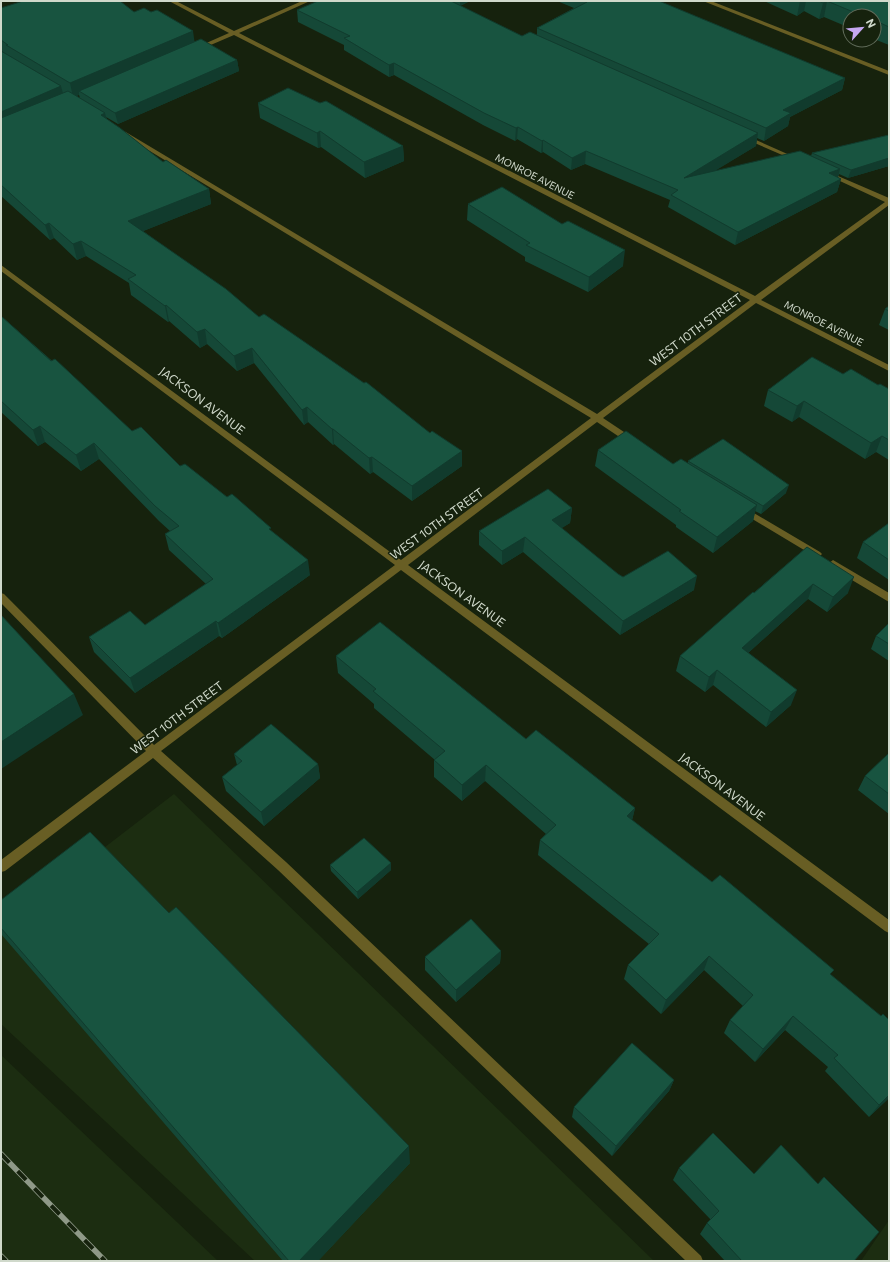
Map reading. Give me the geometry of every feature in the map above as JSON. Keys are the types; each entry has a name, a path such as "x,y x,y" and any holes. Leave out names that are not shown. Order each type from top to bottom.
{"street":[{"name":"MONROE AVENUE","path":"172,1 889,368"},
{"path":"187,53 308,1"},
{"path":"706,1 889,73"},
{"path":"117,128 598,419 642,448"},
{"path":"738,134 804,163"},
{"path":"826,172 889,201"},
{"name":"WEST 10TH STREET","path":"1,867 154,750 889,201"},
{"name":"JACKSON AVENUE","path":"1,267 889,926"},
{"path":"736,505 889,598"},
{"path":"1,598 154,750 282,866 696,1261"}],"shaded area":[{"path":"174,794 654,1261 255,1261 1,1024 1,927"},
{"path":"1,1055 218,1261 1,1261"},
{"path":"889,1220 889,1261 861,1261"}],"building":[{"path":"23,1 120,1 134,12 144,8 151,12 157,10 193,31 70,83 6,45 8,45 1,40 1,8"},
{"path":"318,1 451,1 522,36 530,32 758,133 684,178 800,151 840,169 829,173 841,179 738,232 671,195 678,190 586,151 572,158 543,140 542,141 518,127 516,128 484,113 394,63 389,65 344,38 350,36 297,10"},
{"path":"585,1 659,1 845,78 783,110 791,113 766,128 537,28 587,2"},
{"path":"827,1 889,1 889,27 882,24 882,8 844,8"},
{"path":"201,39 237,60 115,113 79,91"},
{"path":"1,51 61,86 1,112"},
{"path":"288,88 320,103 326,101 403,146 364,162 320,131 317,133 258,103"},
{"path":"68,91 105,113 101,115 163,162 166,160 209,189 128,221 226,289 259,317 264,314 364,383 366,382 430,433 432,431 462,451 412,486 372,457 369,458 307,407 302,410 252,348 234,356 205,329 197,332 166,305 165,306 128,279 136,275 81,241 73,244 49,223 45,225 1,185 1,118"},
{"path":"889,135 889,158 851,170 812,153"},
{"path":"502,187 562,224 568,221 625,250 589,277 526,245 530,243 468,204"},
{"path":"1,316 51,361 55,359 132,431 141,427 180,466 185,464 227,497 232,494 271,528 269,529 308,560 218,623 216,621 130,678 89,637 130,611 145,625 213,579 165,534 179,526 155,506 94,443 76,455 40,426 33,430 1,401"},
{"path":"812,357 843,374 851,369 878,385 880,384 889,389 889,440 882,436 871,443 804,401 797,406 768,390"},
{"path":"626,431 673,464 681,459 757,505 717,537 679,511 681,510 598,450"},
{"path":"723,439 789,485 763,506 688,461"},
{"path":"548,489 572,508 552,520 623,577 668,551 697,576 623,621 525,537 502,551 479,531"},
{"path":"889,523 889,560 863,542"},
{"path":"807,547 854,577 833,597 813,584 742,648 797,690 771,712 717,670 709,677 680,656"},
{"path":"1,615 74,694 1,742"},
{"path":"380,622 526,739 536,730 635,808 627,816 712,882 720,875 834,970 830,974 881,1016 883,1014 889,1020 889,1095 879,1105 834,1058 838,1055 793,1016 763,1049 730,1020 753,995 709,956 666,1000 628,965 659,934 540,840 556,825 486,765 462,785 434,760 445,751 373,691 376,689 336,656"},
{"path":"889,623 889,644 876,636"},
{"path":"271,724 318,764 261,812 222,777 242,761 234,754"},
{"path":"889,753 889,794 865,776"},
{"path":"90,832 169,913 176,907 409,1146 299,1261 289,1261 1,928 1,900"},
{"path":"364,838 391,863 357,892 330,865"},
{"path":"471,919 501,951 456,990 425,957"},
{"path":"632,1043 674,1080 616,1146 574,1107"},
{"path":"713,1133 754,1174 781,1145 818,1184 824,1177 879,1232 854,1261 742,1261 707,1223 719,1211 679,1168"}],"railway":[{"path":"1,1154 105,1261"},
{"path":"1,1256 6,1261"}]}
